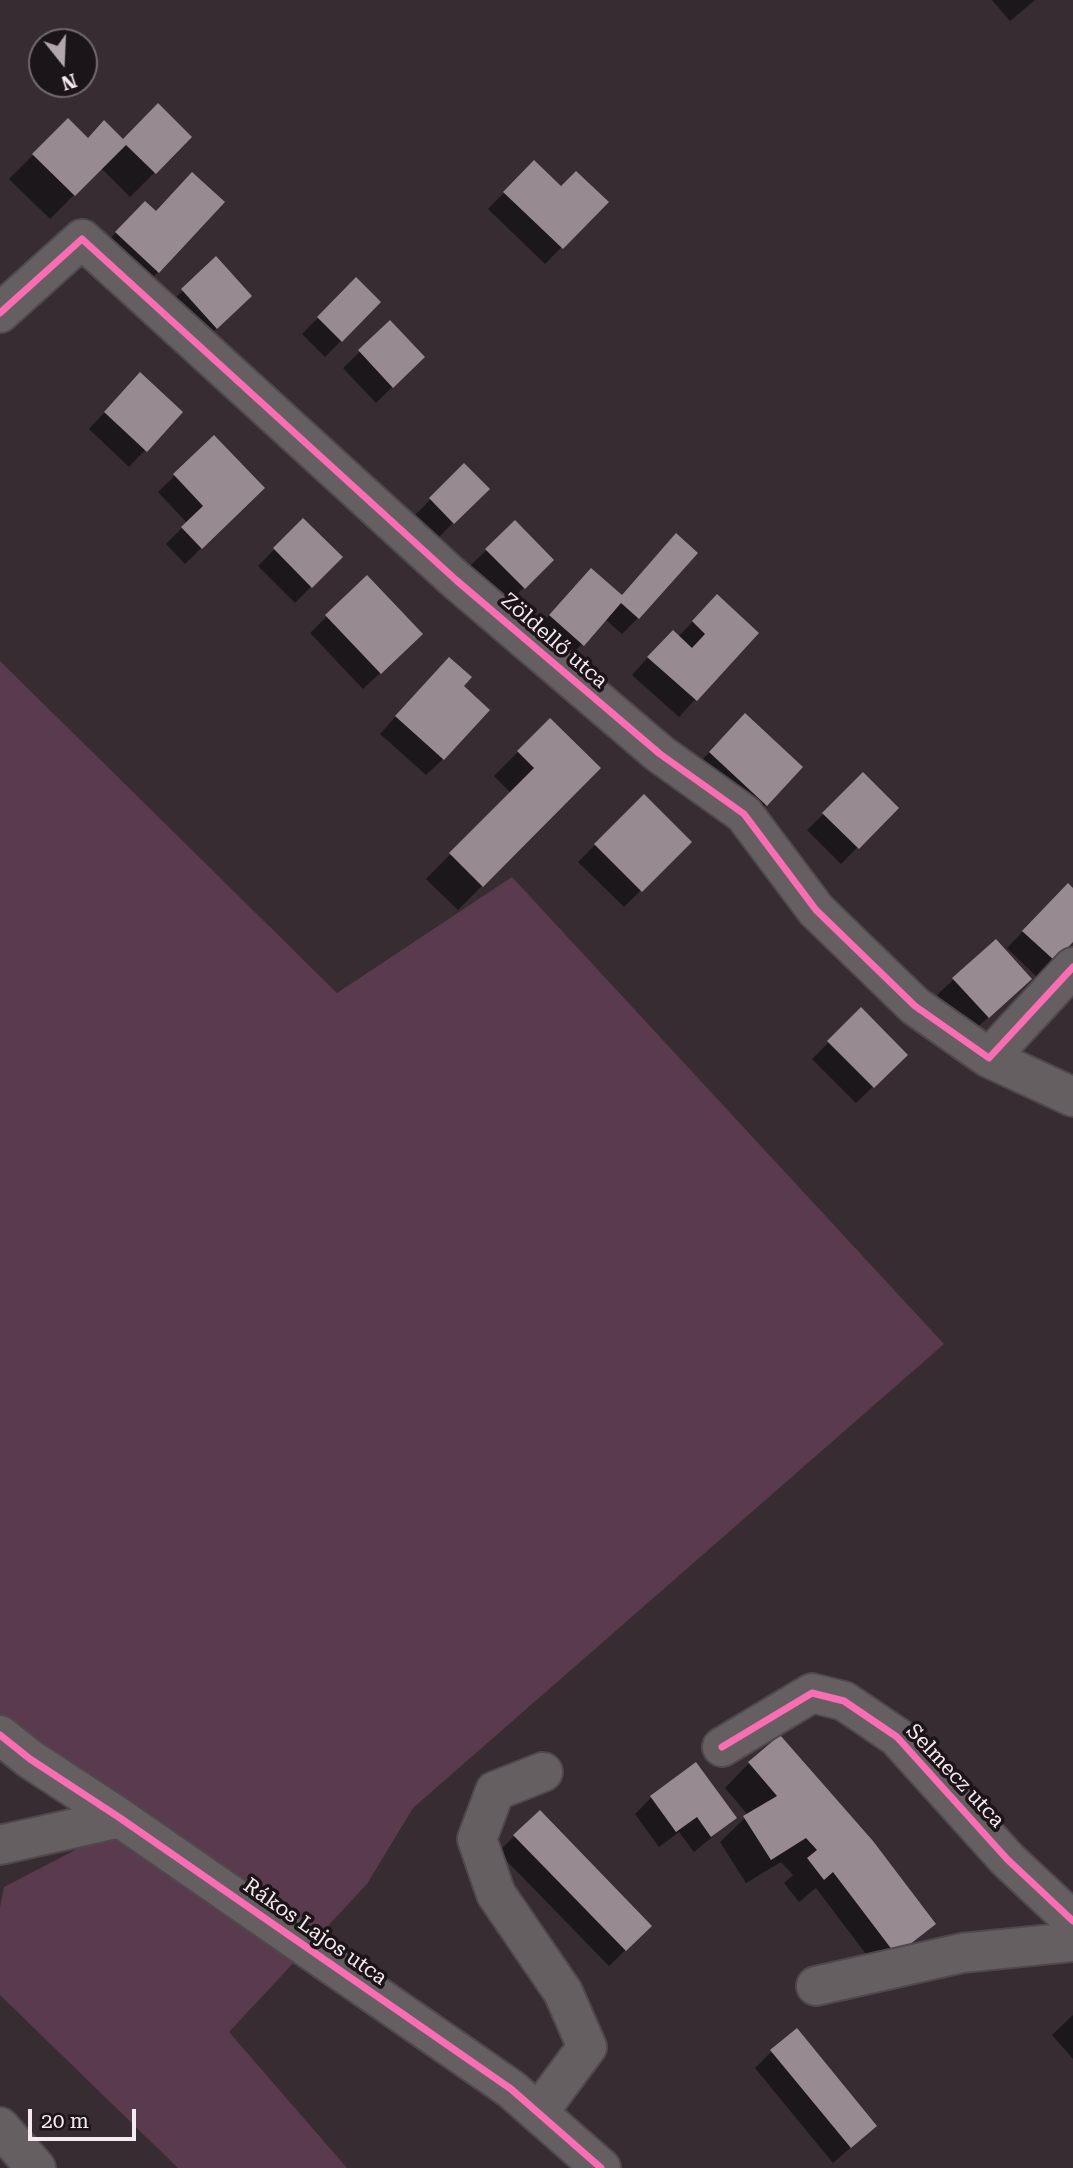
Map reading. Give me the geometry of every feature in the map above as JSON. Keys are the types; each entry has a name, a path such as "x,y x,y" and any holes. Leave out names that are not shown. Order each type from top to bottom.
{"street":[{"name":"Zöldellő utca","path":"0,313 82,239 456,579 660,754 744,814 816,910 915,1006 989,1058"},
{"path":"1073,967 989,1058 1073,1097"},
{"name":"Selmecz utca","path":"722,1747 812,1693 844,1700 897,1737 1007,1858 1073,1921"},
{"name":"Rákos Lajos utca","path":"0,1735 30,1759 121,1818 499,2081 601,2168"},
{"path":"538,2113 587,2048 563,1992 496,1894 477,1839 495,1791 543,1772"},
{"path":"0,1844 121,1818"},
{"path":"816,1986 962,1953 1073,1942"},
{"path":"0,2127 36,2168"}],"shaded area":[{"path":"0,661 337,993 512,877 944,1344 413,1808 367,1884 229,2032 347,2168 178,2168 0,1995 0,1907 4,1887 106,1834 0,1751"}],"building":[{"path":"158,103 192,137 156,174 126,145 75,196 32,154 68,118 88,138 104,120 123,139"},
{"path":"534,160 561,186 576,171 609,202 563,249 503,192"},
{"path":"192,172 225,202 159,273 115,232 145,201 156,211"},
{"path":"216,256 252,296 217,329 181,289"},
{"path":"356,277 381,302 342,342 317,317"},
{"path":"390,320 425,357 393,388 358,350"},
{"path":"140,372 183,412 147,452 104,412"},
{"path":"214,435 265,488 202,549 181,527 203,506 173,474"},
{"path":"464,463 490,489 454,524 429,498"},
{"path":"303,518 343,557 312,588 273,548"},
{"path":"515,520 554,560 525,589 485,549"},
{"path":"676,533 698,553 639,619 621,603 584,646 549,615 591,568 622,595"},
{"path":"367,575 423,634 381,674 325,615"},
{"path":"717,594 759,633 697,701 647,657 673,630 692,648 705,634 692,621"},
{"path":"449,657 472,677 464,686 490,710 444,760 395,716"},
{"path":"745,713 803,767 767,806 709,752"},
{"path":"550,718 601,768 483,887 449,853 534,768 517,751"},
{"path":"863,772 899,808 859,849 822,813"},
{"path":"644,794 692,842 642,892 594,844"},
{"path":"1068,883 1073,888 1073,942 1055,961 1022,931"},
{"path":"996,939 1032,979 989,1018 952,978"},
{"path":"861,1007 908,1055 874,1088 827,1041"},
{"path":"780,1735 873,1841 936,1924 896,1955 833,1872 824,1880 807,1858 817,1850 806,1838 771,1860 743,1816 777,1796 748,1762"},
{"path":"696,1762 737,1818 711,1837 697,1817 676,1832 650,1796"},
{"path":"540,1810 652,1926 626,1951 513,1835"},
{"path":"797,2028 877,2126 851,2148 770,2050"}],"cycle path":[{"path":"0,313 82,239 456,580 660,754 744,814 816,910 915,1006 989,1058 1073,967"},
{"path":"722,1747 812,1693 844,1701 897,1737 1007,1859 1073,1921"},
{"path":"0,1735 30,1759 120,1818 511,2089 601,2168"}]}
